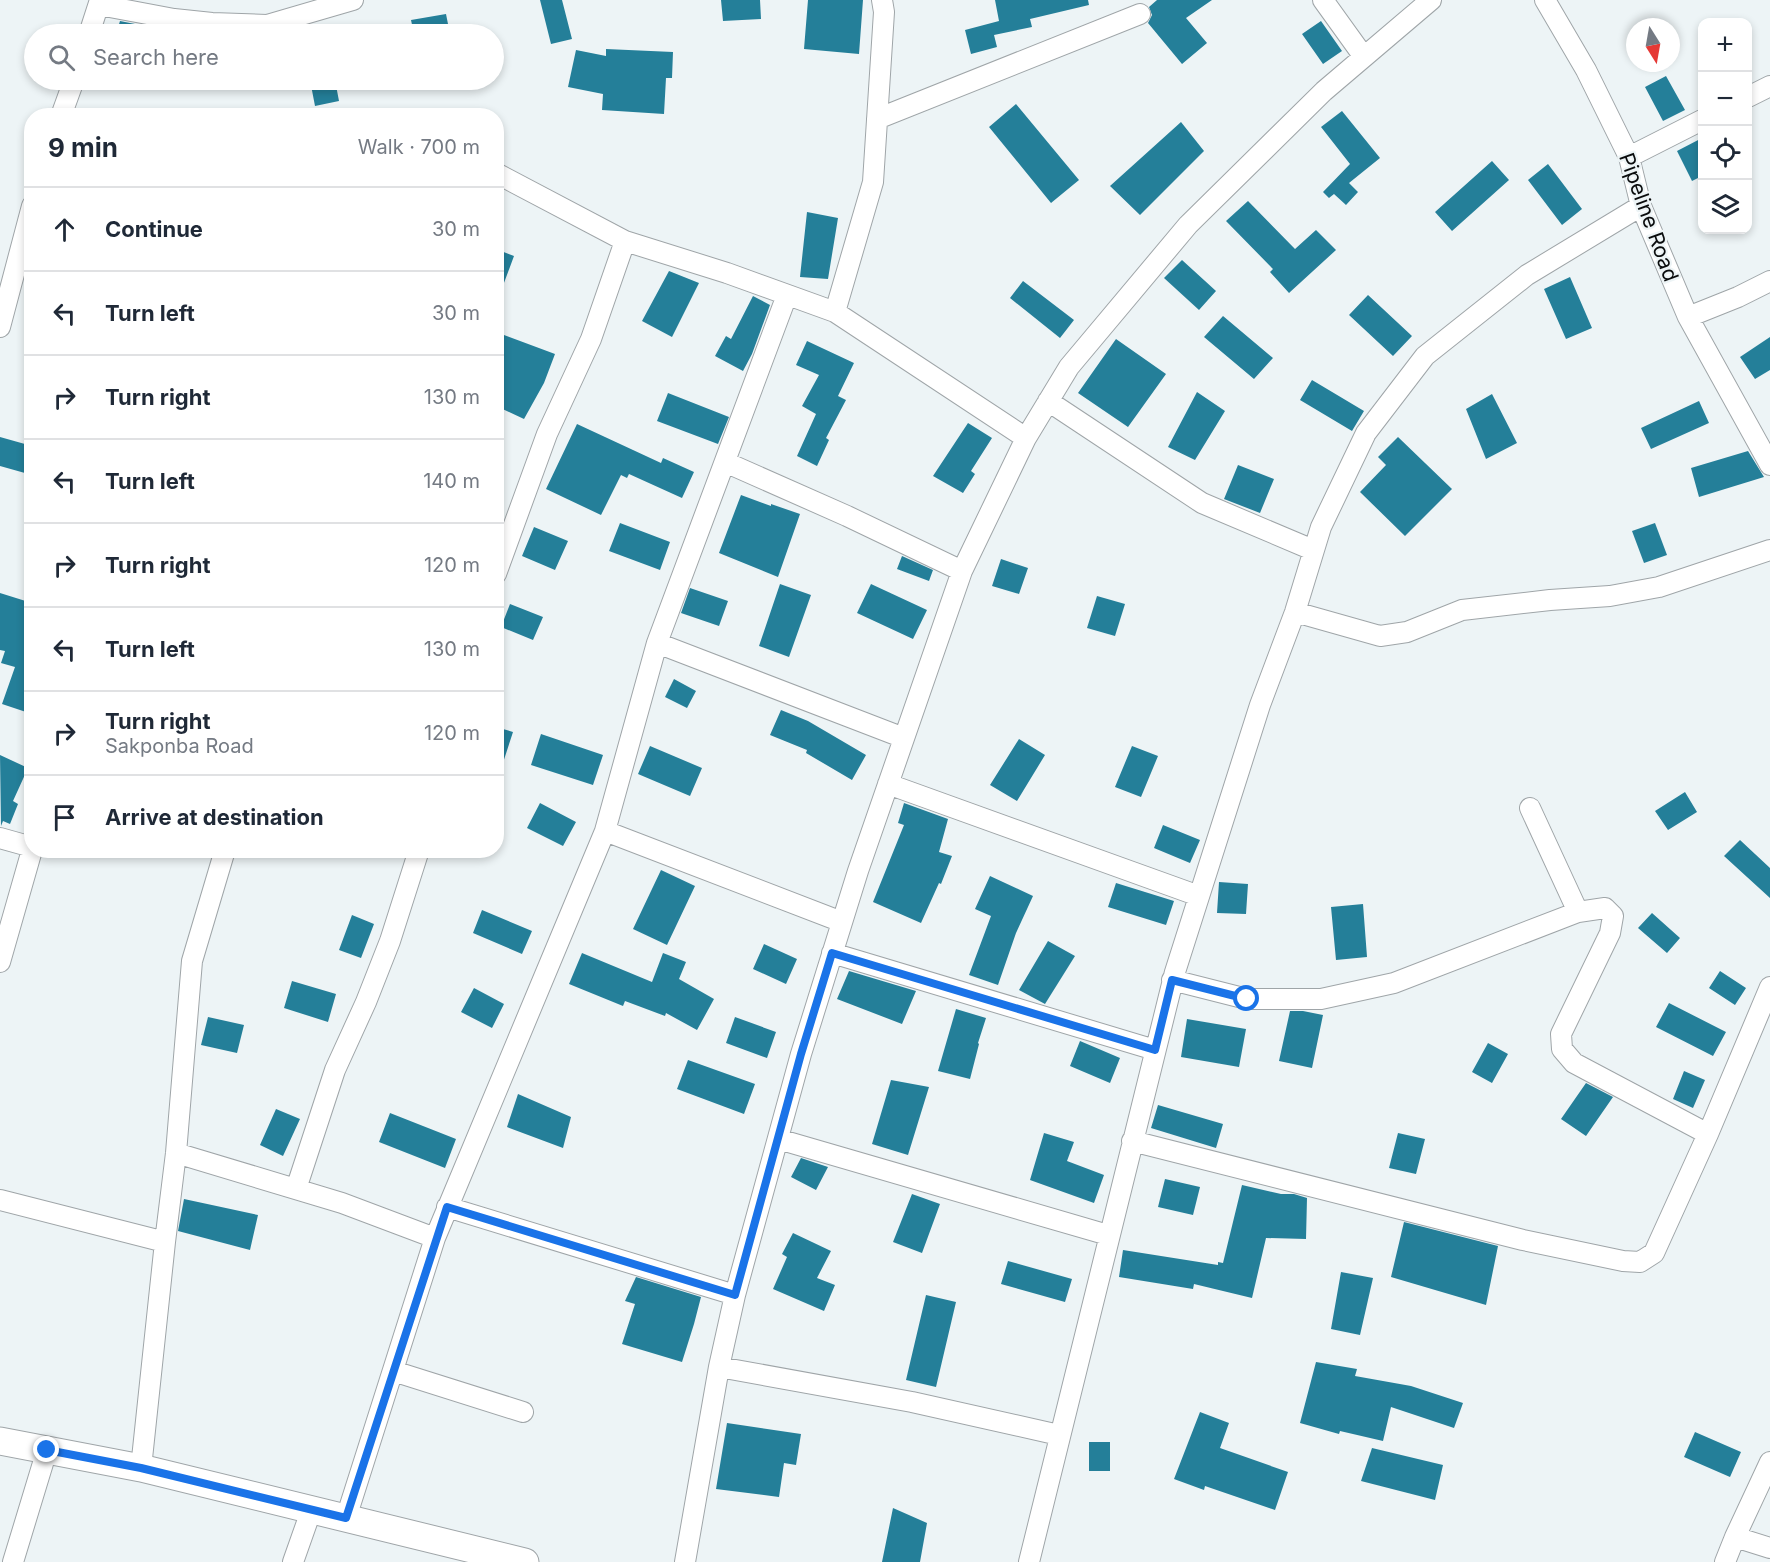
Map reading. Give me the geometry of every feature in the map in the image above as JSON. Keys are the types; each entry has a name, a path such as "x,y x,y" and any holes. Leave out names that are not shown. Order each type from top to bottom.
{"main road":[{"path":"0,1441 141,1468 525,1562"}],"street":[{"path":"270,24 353,0"},
{"path":"835,312 873,182 884,12 882,0"},
{"path":"1323,0 1364,57"},
{"path":"685,1562 719,1367 735,1295 801,1054 888,784 962,571 1026,438 1069,367 1188,225 1324,91 1431,0"},
{"name":"Pipeline Road","path":"1545,0 1586,70 1629,157 1641,206 1689,317 1770,465"},
{"path":"93,24 100,3 174,19 252,24"},
{"path":"877,119 1140,14"},
{"path":"1752,95 1770,86"},
{"path":"64,108 70,90"},
{"path":"1629,157 1698,122"},
{"path":"504,177 625,241 727,273 835,312 1026,438"},
{"path":"1029,1562 1172,980 1260,705 1295,612 1312,550 1321,527 1366,433 1425,356 1527,275 1641,206"},
{"path":"0,327 24,236"},
{"path":"504,552 547,434 591,339 625,241"},
{"path":"1689,317 1770,281"},
{"path":"346,1518 435,1238 605,831 657,643 787,295"},
{"path":"1048,401 1202,503 1312,550"},
{"path":"725,462 847,516 962,571"},
{"path":"1295,612 1380,636 1407,632 1462,610 1610,596 1659,586 1770,550"},
{"path":"657,643 904,738"},
{"path":"888,784 1199,896"},
{"path":"1530,808 1578,912"},
{"path":"605,831 842,922"},
{"path":"0,838 24,846"},
{"path":"0,962 29,858"},
{"path":"141,1468 176,1153 192,961 223,858"},
{"path":"296,1189 335,1070 366,1002 390,941 416,858"},
{"path":"1172,980 1247,999 1321,999 1394,983 1578,912 1605,909 1613,916 1610,933 1561,1034 1562,1049 1574,1063 1708,1134"},
{"path":"832,953 1155,1050"},
{"path":"1132,1141 1524,1240 1623,1261 1640,1262 1654,1253 1708,1134 1770,987"},
{"path":"778,1139 1108,1235"},
{"path":"176,1153 342,1203 435,1238"},
{"path":"0,1200 165,1242"},
{"path":"447,1207 735,1295"},
{"path":"719,1367 912,1402 1059,1435"},
{"path":"393,1371 523,1413"},
{"path":"13,1562 47,1450"},
{"path":"1725,1562 1770,1462"},
{"path":"293,1562 311,1511"},
{"path":"1735,1537 1770,1548"}],"building":[{"path":"540,0 562,0 572,39 551,44"},
{"path":"721,0 760,0 761,19 723,21"},
{"path":"808,0 863,0 859,54 804,49"},
{"path":"995,0 1088,0 1089,5 1030,19 1032,27 994,35 997,47 971,54 965,30 999,21"},
{"path":"1157,0 1212,0 1186,18 1207,43 1182,64 1148,23 1152,15 1149,7"},
{"path":"446,14 448,24 412,24 411,20"},
{"path":"120,21 135,24 119,24"},
{"path":"1321,21 1342,51 1323,64 1302,34"},
{"path":"606,49 673,52 672,78 666,78 664,114 602,110 603,94 568,87 576,50 606,56"},
{"path":"1666,76 1685,110 1663,121 1645,87"},
{"path":"312,90 337,90 339,101 315,106"},
{"path":"1016,104 1079,180 1051,203 989,127"},
{"path":"1342,111 1380,158 1349,183 1358,192 1346,205 1334,194 1329,198 1323,192 1350,164 1321,127"},
{"path":"1181,122 1204,151 1140,215 1110,186"},
{"path":"1698,140 1698,178 1692,181 1677,151"},
{"path":"1492,161 1509,180 1452,231 1435,212"},
{"path":"1548,164 1582,209 1562,225 1528,180"},
{"path":"1248,201 1295,249 1316,230 1336,250 1289,293 1270,272 1273,269 1226,221"},
{"path":"807,212 838,218 828,279 800,277"},
{"path":"504,252 514,256 504,283"},
{"path":"1182,260 1216,291 1199,310 1164,278"},
{"path":"669,271 699,283 672,337 642,321"},
{"path":"1570,277 1592,328 1566,339 1544,289"},
{"path":"1023,281 1074,320 1060,338 1010,298"},
{"path":"1368,295 1412,336 1393,356 1349,315"},
{"path":"753,296 770,305 752,354 743,371 715,356 726,336 731,339"},
{"path":"1223,316 1273,358 1254,379 1204,337"},
{"path":"504,335 555,354 544,383 524,419 504,410"},
{"path":"1770,337 1770,370 1755,379 1740,357"},
{"path":"1116,339 1166,374 1128,427 1078,393"},
{"path":"807,341 854,363 838,396 846,400 826,438 829,440 817,466 797,456 816,414 802,406 819,375 796,365"},
{"path":"1312,380 1364,411 1352,431 1300,400"},
{"path":"1197,392 1225,411 1195,460 1168,447"},
{"path":"668,393 729,417 718,444 657,421"},
{"path":"1492,394 1517,443 1486,459 1466,409"},
{"path":"1699,401 1709,423 1651,449 1641,428"},
{"path":"968,423 992,438 971,471 975,474 963,493 933,476"},
{"path":"577,424 661,463 663,458 694,472 682,498 629,474 627,478 621,475 601,515 546,489"},
{"path":"0,437 24,444 24,473 0,466"},
{"path":"1398,437 1452,489 1405,536 1360,492 1386,465 1378,457"},
{"path":"1748,451 1764,477 1699,497 1691,468"},
{"path":"1238,465 1274,479 1260,513 1224,499"},
{"path":"741,495 800,514 778,577 719,553"},
{"path":"620,523 670,542 660,570 609,551"},
{"path":"1655,523 1667,555 1644,563 1632,531"},
{"path":"534,527 568,541 555,570 522,556"},
{"path":"902,556 933,570 929,581 897,569"},
{"path":"1001,559 1028,568 1019,594 992,586"},
{"path":"780,584 811,595 789,657 759,646"},
{"path":"871,584 927,610 913,639 857,613"},
{"path":"690,588 728,601 719,626 681,613"},
{"path":"0,593 24,600 24,711 2,704 15,667 1,663 5,651 0,650"},
{"path":"1097,596 1125,604 1115,636 1087,628"},
{"path":"510,604 543,617 533,640 504,628 504,619"},
{"path":"674,679 696,691 687,708 665,697"},
{"path":"781,710 808,721 866,755 852,780 806,753 807,750 770,735"},
{"path":"504,729 513,732 504,760"},
{"path":"541,734 603,755 593,785 531,765"},
{"path":"1019,739 1045,755 1017,801 990,785"},
{"path":"650,746 702,768 690,796 638,774"},
{"path":"1132,746 1158,756 1141,797 1115,787"},
{"path":"0,755 24,766 24,777 13,801 18,804 10,824 3,821 1,826"},
{"path":"1685,792 1697,812 1668,830 1655,811"},
{"path":"540,803 576,822 563,846 527,828"},
{"path":"904,803 948,819 939,852 952,856 921,923 873,902 904,825 898,823"},
{"path":"1163,825 1200,840 1190,863 1154,848"},
{"path":"1740,840 1770,868 1770,898 1724,856"},
{"path":"661,870 695,886 667,945 633,929"},
{"path":"990,876 1033,896 1016,933 998,985 969,975 991,916 975,909"},
{"path":"1219,882 1248,884 1246,914 1217,913"},
{"path":"1116,883 1174,901 1166,925 1108,907"},
{"path":"1363,904 1367,957 1336,960 1331,907"},
{"path":"482,910 532,931 522,954 473,933"},
{"path":"1652,913 1680,938 1667,953 1638,928"},
{"path":"352,915 374,924 361,958 339,950"},
{"path":"1048,941 1075,956 1045,1004 1019,990"},
{"path":"764,944 797,959 786,984 753,969"},
{"path":"582,953 652,982 663,953 686,962 679,979 714,999 697,1030 666,1013 665,1016 625,1001 623,1006 569,984"},
{"path":"849,971 916,991 902,1024 837,999"},
{"path":"1720,971 1746,988 1735,1005 1709,988"},
{"path":"292,981 336,994 328,1022 284,1008"},
{"path":"474,988 504,1004 492,1028 461,1012"},
{"path":"1669,1003 1726,1032 1713,1056 1656,1027"},
{"path":"956,1009 986,1018 970,1079 938,1071"},
{"path":"1290,1011 1323,1015 1312,1068 1279,1061"},
{"path":"208,1017 244,1025 237,1053 201,1045"},
{"path":"735,1017 776,1032 767,1058 726,1043"},
{"path":"1187,1019 1246,1029 1239,1067 1181,1057"},
{"path":"1080,1041 1120,1058 1110,1083 1070,1066"},
{"path":"1488,1043 1508,1054 1492,1083 1472,1072"},
{"path":"688,1060 755,1084 744,1114 677,1089"},
{"path":"1684,1071 1705,1080 1693,1108 1673,1099"},
{"path":"891,1080 929,1087 908,1155 872,1144"},
{"path":"1586,1083 1613,1097 1586,1136 1561,1119"},
{"path":"518,1094 571,1117 563,1148 507,1127"},
{"path":"1158,1105 1223,1124 1216,1148 1151,1128"},
{"path":"276,1109 300,1119 283,1156 260,1145"},
{"path":"390,1113 456,1139 445,1168 379,1142"},
{"path":"1044,1133 1074,1142 1067,1161 1104,1175 1094,1203 1030,1180"},
{"path":"1398,1133 1425,1139 1416,1174 1389,1168"},
{"path":"801,1158 828,1167 816,1190 791,1177"},
{"path":"1165,1179 1200,1187 1193,1215 1158,1207"},
{"path":"1242,1185 1307,1198 1306,1239 1266,1238 1252,1298 1194,1284 1193,1289 1119,1277 1123,1250 1218,1265 1218,1262 1223,1263"},
{"path":"912,1194 940,1204 922,1253 893,1242"},
{"path":"184,1199 258,1215 250,1250 178,1231"},
{"path":"1404,1222 1498,1246 1486,1305 1391,1277"},
{"path":"793,1233 831,1251 817,1278 835,1285 824,1311 773,1289 787,1257 782,1254"},
{"path":"1008,1261 1072,1279 1065,1302 1001,1284"},
{"path":"1341,1272 1373,1278 1360,1335 1331,1329"},
{"path":"636,1277 701,1297 682,1362 622,1344 635,1304 625,1301"},
{"path":"926,1295 956,1302 936,1387 906,1380"},
{"path":"1316,1362 1357,1369 1355,1376 1411,1386 1463,1403 1454,1428 1391,1407 1383,1441 1340,1431 1339,1434 1300,1423"},
{"path":"1200,1412 1229,1423 1220,1448 1288,1472 1275,1510 1205,1486 1204,1490 1174,1479"},
{"path":"727,1423 801,1434 796,1465 784,1463 779,1497 716,1489"},
{"path":"1695,1432 1741,1452 1730,1477 1684,1457"},
{"path":"1089,1442 1110,1442 1110,1471 1089,1471"},
{"path":"1372,1448 1443,1465 1435,1500 1361,1481"},
{"path":"893,1508 927,1523 920,1562 882,1562"}],"route":[{"path":"47,1450 141,1468 346,1518 435,1238 447,1207 735,1295 801,1054 832,953 1155,1050 1172,980 1247,999"}]}
